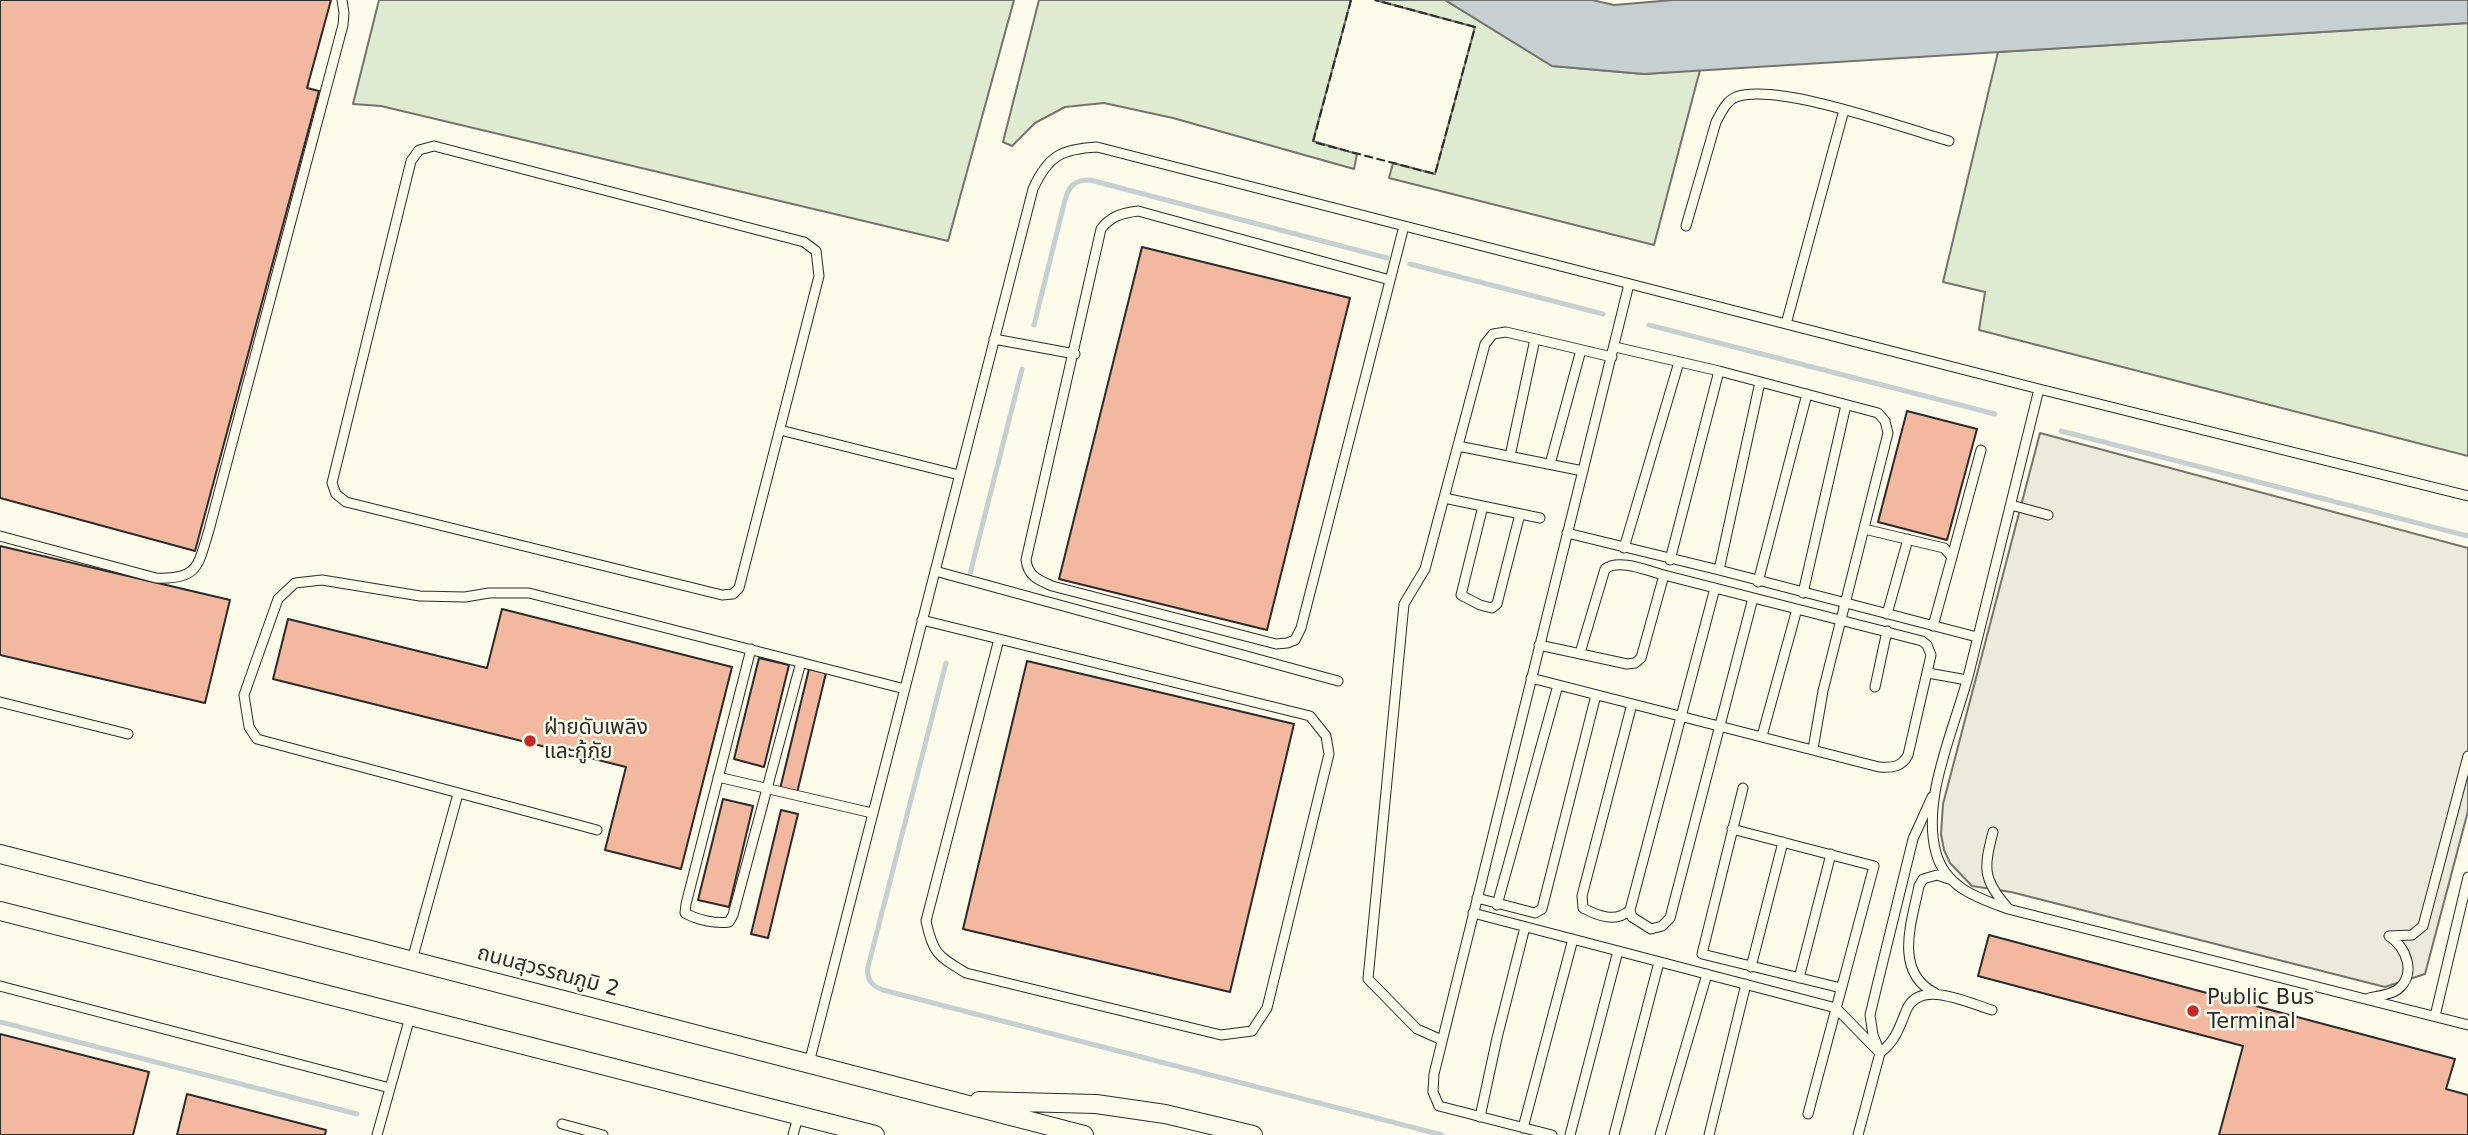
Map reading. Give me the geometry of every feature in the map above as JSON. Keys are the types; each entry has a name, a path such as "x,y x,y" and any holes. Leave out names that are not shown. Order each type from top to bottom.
{"street":[{"name":"ถนนสุวรรณภูมิ 2","path":"0,854 1084,1135"},
{"path":"0,911 875,1135"},
{"path":"951,1101 1096,1104 1165,1114 1253,1135"}],"lane":[{"path":"0,536 156,578 175,579 186,576 198,563 343,25 342,0"},
{"path":"1686,226 1716,122 1723,108 1734,98 1765,94 1794,98 1949,141"},
{"path":"1786,324 1844,110"},
{"path":"434,146 447,149 804,242 816,251 819,275 780,430 739,588 733,594 722,595 346,502 335,494 332,483 411,161 419,150 434,146"},
{"path":"809,1063 1033,189 1041,172 1054,158 1073,148 1097,147 2039,389 2468,496"},
{"path":"1390,281 1138,211 1122,213 1108,220 1101,229 1026,560 1027,570 1036,579 1052,586 1276,644 1295,640 1301,628 1385,307 1404,226"},
{"path":"1552,1135 1439,1106 1433,1092 1433,1083 1629,284"},
{"path":"1442,1040 1417,1029 1368,979 1404,604 1425,569 1485,344 1493,334 1506,332 1612,357"},
{"path":"1510,457 1535,339"},
{"path":"994,340 1074,354"},
{"path":"1615,347 1878,413 1885,421 1888,433 1823,691 1813,749"},
{"path":"1550,464 1581,350"},
{"path":"1625,548 1679,362"},
{"path":"1670,560 1719,371"},
{"path":"1719,570 1760,382"},
{"path":"1954,882 1945,873 1937,856 1931,823 1934,793 1978,638 2039,389"},
{"path":"1758,582 1807,394"},
{"path":"1803,593 1846,405"},
{"path":"780,430 959,475"},
{"path":"1458,446 1583,471"},
{"path":"1933,626 1981,450"},
{"path":"1444,498 1540,518"},
{"path":"2011,505 2048,515"},
{"path":"1483,506 1461,595 1492,608 1497,604 1520,514"},
{"path":"1864,529 1944,548 1952,557"},
{"path":"1567,533 1978,638"},
{"path":"1887,614 1908,539"},
{"path":"1531,678 1879,767 1892,768 1903,763 1908,755 1931,654 1922,640 1618,564 1605,569 1580,653"},
{"path":"935,571 1338,681"},
{"path":"1539,645 1627,664 1635,663 1641,658 1664,575"},
{"path":"597,830 257,739 249,727 244,695 278,599 295,583 323,580 420,597 529,593 905,689"},
{"path":"1715,588 1630,910 1632,917 1651,929 1662,926 1670,918 1754,598"},
{"path":"1762,736 1797,609"},
{"path":"922,620 999,639 1310,716 1326,736 1329,754 1267,1008 1252,1031 1221,1035 967,973 938,956 930,940 926,920 999,639"},
{"path":"1875,687 1887,631"},
{"path":"751,649 686,904 685,912 694,918 729,922 801,662"},
{"path":"1928,673 1967,680"},
{"path":"1497,905 1558,685"},
{"path":"1477,898 1497,905 1535,912 1542,909 1596,695"},
{"path":"0,702 128,734"},
{"path":"1630,910 1616,918 1591,912 1583,908 1582,896 1632,704"},
{"path":"2365,999 2383,996 2403,984 2408,963 2398,942 2389,936 2412,934 2423,926 2468,756"},
{"path":"718,777 872,813"},
{"path":"1743,788 1702,954 1841,988"},
{"path":"1880,1053 1873,1035 1870,1015 1913,839 1934,793"},
{"path":"412,960 457,794"},
{"path":"1732,829 1874,866 1808,1114"},
{"path":"1993,832 1986,872 1989,884 2008,909"},
{"path":"1751,967 1783,842"},
{"path":"1799,978 1830,855"},
{"path":"1992,1010 1939,995 1926,988 1914,975 1908,946 1919,886 1923,879 1937,875 1954,882 1978,898 2008,909 2468,1025"},
{"path":"2435,1017 2468,881"},
{"path":"1473,913 1836,1008 1880,1053"},
{"path":"1480,1117 1525,927"},
{"path":"1523,1128 1573,939"},
{"path":"1570,1135 1618,951"},
{"path":"1614,1135 1659,962"},
{"path":"1660,1135 1707,974"},
{"path":"1709,1135 1746,984"},
{"path":"0,986 390,1088"},
{"path":"1858,1135 1880,1053 1895,1038 1913,1000 1923,995 1939,995"},
{"path":"377,1135 411,1017"},
{"path":"793,1135 798,1117"},
{"path":"562,1124 603,1135"}],"green space":[{"path":"379,0 1014,0 948,241 381,106 353,104"},
{"path":"1039,0 1351,0 1313,141 1357,154 1354,169 1173,118 1104,103 1065,107 1035,123 1012,146 1003,142"},
{"path":"1375,0 1445,0 1552,66 1644,74 1700,70 1654,245 1389,178 1393,163 1435,174 1475,27"},
{"path":"2468,23 2468,456 1979,330 1985,292 1943,282 1998,52"}],"shaded area":[{"path":"1445,0 1592,0 1614,5 1673,0 2468,0 2468,23 1644,74 1552,66"},
{"path":"2040,433 2468,548 2468,811 2425,974 2385,987 2011,892 1972,886 1950,863 1941,834 1943,804"}],"building":[{"path":"0,0 331,0 307,88 319,91 195,551 0,498"},
{"path":"1142,247 1350,298 1267,630 1059,579"},
{"path":"1907,411 1977,429 1947,540 1878,522"},
{"path":"0,546 230,600 205,703 0,655"},
{"path":"502,609 732,667 681,869 605,850 626,767 273,679 288,619 487,668"},
{"path":"759,658 789,665 764,767 734,759"},
{"path":"1027,661 1294,724 1230,992 963,929"},
{"path":"809,669 826,673 797,793 780,789"},
{"path":"723,799 753,806 729,907 698,900"},
{"path":"781,810 798,814 768,938 751,934"},
{"name":"Public Bus Terminal","path":"1989,935 2455,1059 2446,1089 2468,1095 2468,1135 2219,1135 2243,1046 1978,976"},
{"path":"0,1034 149,1072 133,1135 0,1135"},
{"path":"187,1094 326,1130 325,1135 177,1135"}],"waterway":[{"path":"1034,325 1065,200 1070,188 1080,181 1090,180 1387,258"},
{"path":"1410,264 1603,314"},
{"path":"1649,325 1995,414"},
{"path":"970,574 1022,369"},
{"path":"2061,431 2468,536"},
{"path":"946,663 868,967 868,976 873,984 883,990 1442,1135"},
{"path":"0,1022 357,1114"}],"fence":[{"path":"1351,0 1313,142 1435,174 1475,27 1375,0"}],"place":[{"name":"ฝ่ายดับเพลิง และกู้ภัย","path":"530,741"},
{"name":"Public Bus Terminal","path":"2193,1011"}]}
